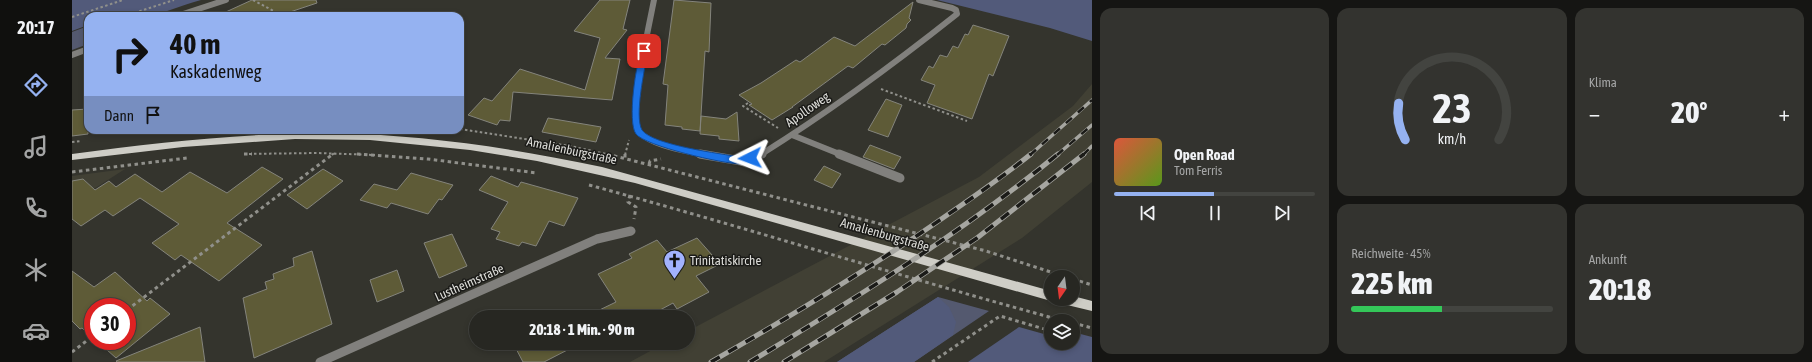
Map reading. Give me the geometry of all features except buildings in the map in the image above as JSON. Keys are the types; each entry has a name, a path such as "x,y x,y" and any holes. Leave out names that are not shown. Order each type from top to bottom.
{"main road":[{"name":"Amalienburgstraße","path":"72,157 209,141 286,137 369,137 437,142 498,149 592,168 636,179 1044,294"},
{"path":"1080,303 1092,306"}],"street":[{"path":"190,12 226,0"},
{"path":"639,132 636,123 636,98 654,0"},
{"name":"Apolloweg","path":"639,132 651,140 718,158 741,161 758,156 791,135 899,60 957,14 956,10 947,6 919,0"},
{"path":"72,54 84,50"},
{"path":"791,135 900,178"},
{"name":"Lustheimstraße","path":"320,362 597,239 631,231"}],"path":[{"path":"87,12 123,0"},
{"path":"160,5 164,0"},
{"path":"138,12 174,0"},
{"path":"253,0 276,12"},
{"path":"72,17 84,13"},
{"path":"865,84 967,121"},
{"path":"748,103 743,106 791,135"},
{"path":"464,130 570,146 625,158 971,247 1044,270"},
{"path":"625,158 628,141 639,132"},
{"path":"238,155 335,152 407,156 475,163 540,173"},
{"path":"136,303 335,152"},
{"path":"72,172 192,158"},
{"path":"584,183 734,224 935,286 1044,316"},
{"path":"630,195 628,202 636,207"},
{"path":"1080,281 1092,285"},
{"path":"932,362 1000,316 1044,329"},
{"path":"1080,325 1092,328"},
{"path":"72,352 84,343"}],"shaded area":[{"path":"72,0 201,0 163,12 84,12 84,26 72,31"},
{"path":"937,0 1092,0 1092,41 1050,28"},
{"path":"84,28 84,46 72,50 72,32"},
{"path":"1092,84 1092,182 1022,238 824,362 630,362 652,350 695,350 695,327 979,177 1073,106"},
{"path":"125,169 72,203 72,176"},
{"path":"938,297 989,311 914,362 837,362"},
{"path":"938,297 949,307 956,322 953,335 914,362 837,362"},
{"path":"1019,327 1044,334 1044,350 1080,350 1080,334 1092,337 1092,362 968,362"}],"railway":[{"path":"1030,155 1092,100"},
{"path":"1057,155 1092,125"},
{"path":"1084,154 1092,146"},
{"path":"711,362 763,332 892,252 975,196 1031,154"},
{"path":"750,362 869,289 947,237 1022,183 1058,154"},
{"path":"784,362 897,292 977,238 1084,154"}],"place":[{"name":"Trinitatiskirche","path":"674,280"}],"route":[{"path":"644,51 636,98 636,123 639,132 651,140 718,158 741,161 750,158"}]}
